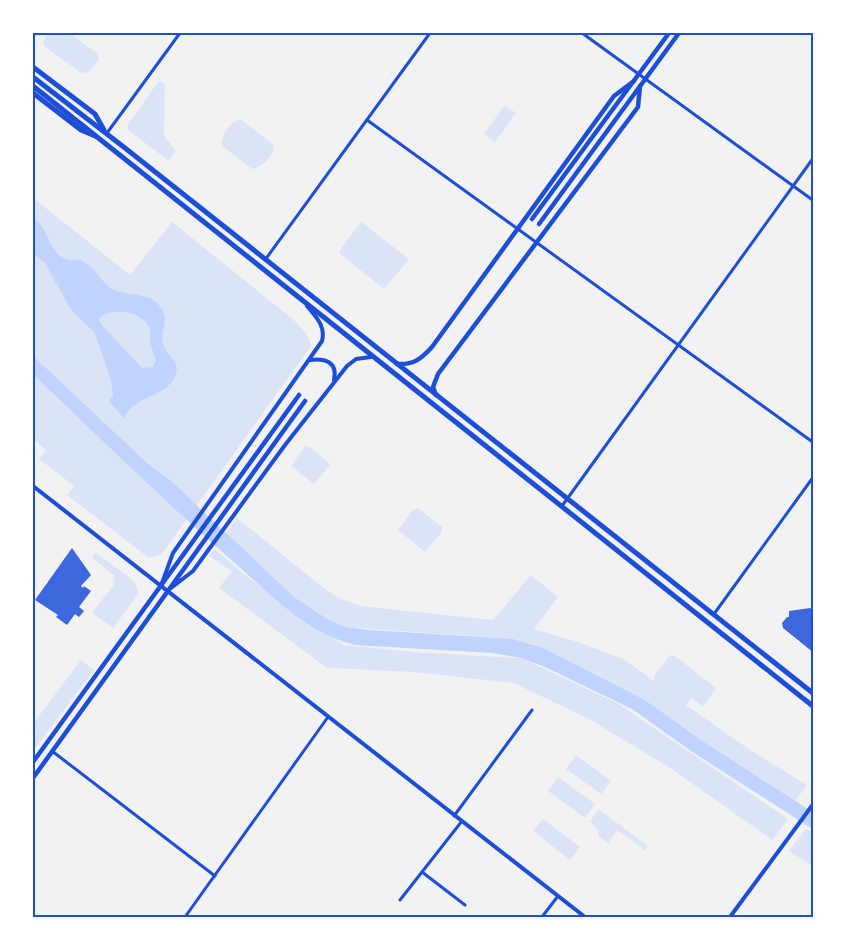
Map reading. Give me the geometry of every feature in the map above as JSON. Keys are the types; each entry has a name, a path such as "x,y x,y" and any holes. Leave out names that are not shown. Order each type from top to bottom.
{"main road":[{"path":"532,219 669,33"},
{"path":"538,224 679,33"},
{"path":"33,67 94,114 104,132"},
{"path":"33,77 814,694"},
{"path":"397,364 422,359 614,96 634,81"},
{"path":"33,86 814,707"},
{"path":"436,395 433,387 438,374 638,108 640,86"},
{"path":"33,93 81,130 99,137"},
{"path":"33,762 299,395"},
{"path":"33,778 305,401"}],"street":[{"path":"104,132 180,33"},
{"path":"265,260 430,33"},
{"path":"582,33 814,201"},
{"path":"367,120 814,443"},
{"path":"561,507 814,157"},
{"path":"161,586 173,553 322,341 324,335 321,323 307,306"},
{"path":"168,591 193,572 285,445 352,362 371,357"},
{"path":"309,360 324,360 333,365 335,370 333,384"},
{"path":"714,614 814,476"},
{"path":"33,486 585,917"},
{"path":"454,816 532,710"},
{"path":"185,917 328,717"},
{"path":"52,751 215,876"},
{"path":"730,917 814,804"},
{"path":"400,900 462,821"},
{"path":"422,872 465,905"},
{"path":"542,917 558,896"}],"shaded area":[{"path":"49,33 69,33 97,53 99,59 88,73 80,72 44,46 43,42"},
{"path":"161,81 165,85 164,136 176,151 169,161 128,130 127,126"},
{"path":"505,105 516,113 495,142 484,134"},
{"path":"240,119 274,145 267,160 252,169 222,146 226,130"},
{"path":"33,198 130,275 172,222 296,322 308,336 311,346 161,555 149,558 67,495 74,486 39,459 46,450 33,439"},
{"path":"361,222 409,259 385,288 340,254 340,250"},
{"path":"305,446 310,447 330,465 314,484 291,466"},
{"path":"418,508 442,527 442,532 425,552 398,530 413,510"},
{"path":"237,518 325,589 339,598 360,606 493,620 531,575 558,597 534,629 623,659 654,681 654,676 670,655 675,656 716,688 703,707 692,698 686,705 750,750 807,785 795,801 701,740 645,700 531,644 513,639 345,627 329,620 294,597 226,534"},
{"path":"215,549 242,573 343,645 521,658 617,703 788,819 772,840 672,769 589,719 514,683 414,672 327,668 219,588 232,571 209,556"},
{"path":"95,552 134,581 139,593 113,628 92,613 115,583 113,579 115,576 92,558"},
{"path":"81,660 94,670 33,751 33,724"},
{"path":"576,755 611,781 601,794 566,769"},
{"path":"558,777 595,804 585,818 548,791"},
{"path":"598,809 648,846 645,850 617,830 608,843 598,836 599,830 590,822"},
{"path":"543,819 580,847 570,860 533,831"},
{"path":"806,829 814,833 814,867 789,851"}],"water":[{"path":"33,218 42,226 55,251 62,257 88,265 114,290 154,300 165,316 162,342 176,366 173,381 162,390 134,405 124,418 109,401 113,396 111,380 95,333 71,310 45,263 33,253","holes":["113,312 135,314 146,322 150,329 150,343 156,360 153,367 142,368 100,323 99,318"]},
{"path":"33,356 294,597 329,620 345,627 370,630 513,639 543,648 645,700 701,740 814,813 814,830 691,751 632,709 545,667 521,658 492,653 355,645 338,640 306,623 184,518 33,374"}],"building":[{"path":"72,548 91,575 81,586 91,591 79,607 84,611 79,617 75,614 67,625 56,617 58,615 35,600"},
{"path":"810,608 814,611 814,653 783,628 782,623 789,617 789,611"}]}
